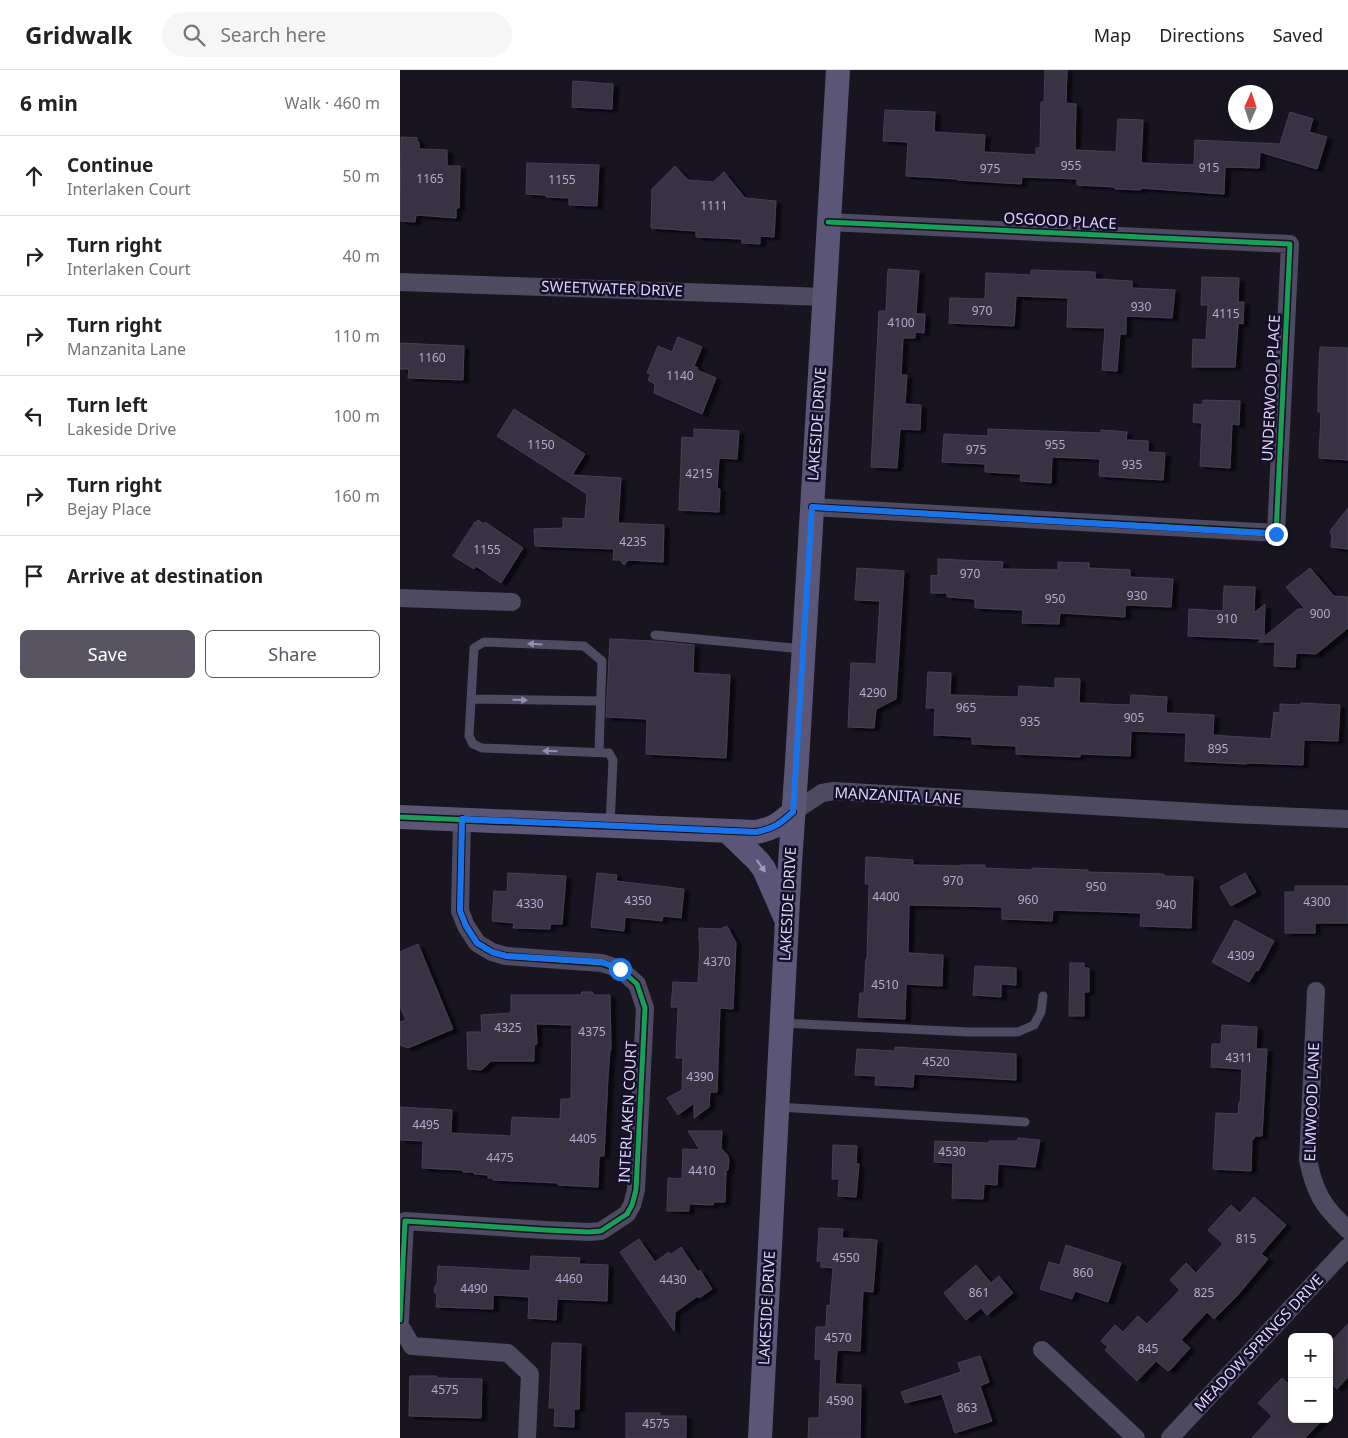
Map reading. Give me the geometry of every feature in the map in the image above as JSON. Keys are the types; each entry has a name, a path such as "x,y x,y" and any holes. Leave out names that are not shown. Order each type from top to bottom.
{"main road":[{"name":"LAKESIDE DRIVE","path":"760,1438 793,812 838,70"},
{"name":"MANZANITA LANE","path":"400,817 756,832 780,824 793,812"},
{"path":"727,832 764,869 787,922"}],"street":[{"name":"OSGOOD PLACE","path":"828,222 1290,244"},
{"name":"UNDERWOOD PLACE","path":"812,507 1276,534 1290,244"},
{"name":"SWEETWATER DRIVE","path":"400,282 825,297"},
{"path":"400,598 512,602"},
{"name":"MANZANITA LANE","path":"793,812 822,793 834,791 1348,819"},
{"name":"INTERLAKEN COURT","path":"400,1320 405,1221 545,1230 601,1231 627,1214 632,1205 636,1190 645,1008 637,984 620,969 602,962 506,956 492,952 477,943 466,926 460,911 462,819"},
{"name":"ELMWOOD LANE","path":"1316,991 1308,1160 1313,1183 1323,1203 1348,1230"},
{"name":"MEADOW SPRINGS DRIVE","path":"1170,1438 1348,1247"},
{"path":"400,1326 412,1346 508,1353 530,1374 527,1438"},
{"path":"1042,1350 1136,1438"}],"lane":[{"path":"655,635 804,649"},
{"path":"599,752 602,661 584,646 484,642 474,648 470,736 473,744 482,748 609,753 613,760 610,826"},
{"path":"471,699 600,701"},
{"path":"782,1023 969,1032 1018,1032 1034,1025 1041,1012 1043,996"},
{"path":"777,1107 1025,1122"}],"building":[{"path":"1045,70 1067,70 1066,103 1076,104 1075,150 1116,152 1118,119 1143,120 1141,163 1194,165 1195,140 1280,144 1290,112 1313,119 1309,132 1327,137 1317,169 1260,152 1259,168 1225,167 1224,194 1140,188 1141,190 1115,189 1115,187 1077,185 1077,179 1022,177 1021,184 906,176 908,142 883,141 885,110 935,112 934,132 985,135 984,152 1036,155 1036,148 1040,148 1041,102 1044,102"},
{"path":"573,81 613,84 612,109 572,107"},
{"path":"401,137 417,138 419,149 447,150 447,166 460,166 459,208 456,208 456,218 416,215 415,222 400,221"},
{"path":"527,163 599,165 597,206 569,205 569,198 526,194"},
{"path":"675,166 688,180 713,182 724,172 745,198 776,201 774,237 760,236 760,244 742,243 742,239 696,237 696,231 651,228 652,189"},
{"path":"888,269 919,271 916,314 925,314 924,333 915,332 915,338 903,338 901,375 907,375 905,404 921,405 920,430 900,429 897,468 871,467 879,311 886,311"},
{"path":"1031,270 1095,272 1095,279 1132,281 1132,288 1175,290 1172,318 1126,316 1126,334 1120,334 1117,371 1102,370 1105,328 1067,327 1068,298 1016,296 1014,326 949,323 950,298 985,299 986,273 1031,275"},
{"path":"1202,277 1239,278 1238,302 1244,302 1243,324 1239,323 1238,325 1235,367 1192,367 1193,339 1206,340 1208,305 1201,305"},
{"path":"678,337 702,347 694,366 698,368 697,370 716,378 702,414 654,393 655,384 648,380 651,374 647,373 658,346 672,352"},
{"path":"400,343 464,346 463,380 408,378 409,369 400,369"},
{"path":"1320,347 1348,348 1348,460 1319,458 1321,412 1318,412 1318,390"},
{"path":"1203,400 1240,401 1239,425 1232,424 1230,468 1200,466 1202,423 1193,422 1194,404 1203,405"},
{"path":"514,409 585,454 572,475 621,478 618,523 664,525 663,562 628,560 624,565 620,560 613,560 614,549 535,546 534,529 563,528 563,518 585,519 587,494 497,436"},
{"path":"694,429 739,431 737,459 719,458 717,489 720,489 719,512 679,510 682,437 694,438"},
{"path":"988,429 1101,433 1101,430 1127,432 1126,440 1148,441 1148,452 1165,453 1163,480 1099,476 1100,459 1052,457 1051,483 1020,481 1021,474 985,472 985,464 942,462 944,434 988,436"},
{"path":"1348,508 1348,549 1331,547 1332,536 1330,531"},
{"path":"478,520 484,524 485,522 523,548 501,583 476,566 474,569 453,556"},
{"path":"938,559 1003,562 1002,569 1058,570 1058,562 1089,563 1089,568 1130,570 1130,577 1173,579 1171,607 1125,605 1125,617 1060,613 1059,624 1022,623 1022,610 975,608 975,599 947,597 947,593 931,593 931,575 938,576"},
{"path":"857,568 904,571 896,699 876,709 874,728 848,727 851,663 876,664 880,601 855,600"},
{"path":"1310,568 1334,596 1348,597 1348,628 1316,654 1296,653 1295,667 1274,666 1275,642 1258,642 1262,639 1188,636 1189,609 1223,611 1224,586 1255,587 1254,613 1265,604 1264,637 1298,609 1305,609 1286,587"},
{"path":"610,639 694,645 693,673 730,675 726,758 646,754 647,719 606,717"},
{"path":"928,672 951,673 950,695 1018,697 1019,686 1055,688 1055,678 1080,679 1079,703 1130,705 1131,695 1167,697 1166,713 1214,715 1213,735 1271,739 1274,712 1280,713 1280,704 1340,705 1338,741 1304,740 1303,765 1185,761 1186,733 1131,731 1130,756 1080,754 1080,757 1016,754 1016,746 972,744 972,737 934,735 935,708 926,708"},
{"path":"866,857 913,860 913,865 985,865 985,868 1088,870 1088,872 1164,874 1164,876 1193,877 1191,928 1140,926 1141,913 1053,910 1052,921 1002,919 1002,907 909,905 908,953 943,955 942,986 906,984 905,1019 858,1017 860,993 864,993 867,959 869,884 865,884"},
{"path":"508,873 566,876 562,924 550,924 550,929 513,928 514,923 492,921 494,891 507,892"},
{"path":"597,873 617,875 616,881 684,889 681,918 663,916 662,921 625,917 624,931 591,927"},
{"path":"1245,873 1256,892 1231,906 1220,887"},
{"path":"1295,886 1348,886 1348,923 1315,923 1315,933 1285,933 1285,892 1295,892"},
{"path":"1235,920 1274,941 1258,971 1256,970 1249,982 1212,962"},
{"path":"727,926 736,943 733,1009 720,1008 717,1092 710,1092 709,1107 694,1118 694,1103 678,1115 667,1098 682,1090 683,1058 676,1058 678,1007 671,1007 673,982 698,983 699,928 720,929"},
{"path":"418,944 453,1029 408,1048 400,1045 400,1022 406,1020 400,1007 400,952"},
{"path":"1070,963 1084,963 1084,968 1089,968 1089,992 1084,992 1084,1016 1069,1016"},
{"path":"975,966 1016,968 1016,985 1001,984 1001,997 973,995"},
{"path":"582,992 592,992 595,995 610,995 611,1050 604,1156 599,1156 598,1187 493,1180 493,1178 488,1178 488,1175 463,1172 463,1170 422,1168 423,1141 400,1140 400,1107 452,1110 451,1133 511,1136 512,1117 560,1119 561,1099 571,1099 572,1025 536,1024 537,1044 534,1045 534,1061 491,1061 481,1070 468,1069 467,1032 482,1032 481,1015 511,1013 511,995 581,995"},
{"path":"1222,1025 1257,1027 1256,1049 1267,1049 1262,1136 1254,1136 1254,1139 1252,1139 1251,1171 1213,1169 1216,1113 1238,1114 1240,1103 1242,1069 1211,1067 1212,1044 1221,1044"},
{"path":"895,1047 1016,1054 1016,1080 914,1074 913,1087 875,1085 876,1076 855,1075 857,1049 895,1051"},
{"path":"688,1131 722,1131 721,1148 729,1160 728,1170 726,1170 725,1202 714,1202 713,1205 689,1204 689,1211 667,1211 668,1178 682,1179 683,1149 700,1150"},
{"path":"1018,1138 1040,1140 1035,1167 998,1164 997,1185 984,1184 983,1199 952,1198 953,1163 934,1162 935,1141 989,1143 989,1141 1017,1141"},
{"path":"833,1145 857,1146 856,1164 859,1164 856,1197 838,1196 839,1179 832,1179"},
{"path":"1254,1197 1286,1225 1261,1254 1268,1259 1236,1297 1214,1319 1207,1312 1181,1340 1190,1348 1171,1369 1168,1371 1156,1361 1137,1381 1105,1350 1108,1347 1101,1341 1115,1325 1123,1332 1138,1316 1147,1324 1180,1290 1170,1280 1186,1263 1196,1273 1223,1244 1208,1230 1231,1205 1240,1213"},
{"path":"819,1228 843,1229 842,1238 877,1240 873,1292 863,1291 860,1351 837,1350 835,1384 861,1385 860,1438 808,1438 809,1418 819,1418 821,1359 815,1359 816,1327 826,1327 827,1305 830,1306 833,1268 821,1267 821,1261 817,1261"},
{"path":"639,1239 655,1262 669,1252 670,1255 681,1247 698,1272 700,1270 712,1289 675,1312 674,1331 620,1252"},
{"path":"1066,1245 1121,1263 1108,1302 1075,1291 1072,1299 1040,1289 1049,1262 1060,1265"},
{"path":"531,1256 580,1258 579,1264 608,1265 607,1301 557,1299 556,1320 528,1318 529,1297 493,1295 493,1309 436,1307 437,1294 434,1292 437,1284 438,1266 530,1271"},
{"path":"976,1265 991,1283 999,1276 1013,1293 987,1315 981,1308 966,1320 944,1293"},
{"path":"1348,1324 1348,1377 1337,1389 1333,1385 1333,1340"},
{"path":"552,1343 581,1344 579,1409 574,1409 574,1427 554,1426 555,1408 549,1408"},
{"path":"980,1356 989,1382 980,1386 992,1421 955,1433 942,1394 905,1403 901,1392 961,1372 958,1363"},
{"path":"410,1376 482,1379 481,1418 409,1416"},
{"path":"1282,1378 1288,1383 1288,1423 1319,1423 1305,1438 1252,1438 1272,1416 1258,1403"},
{"path":"626,1413 660,1413 660,1416 686,1416 686,1438 626,1438"}],"cycle path":[{"path":"812,507 1276,533 1290,244 828,222"},
{"path":"400,817 755,832 776,825 793,812"},
{"path":"400,1320 405,1221 545,1230 601,1231 627,1214 632,1205 636,1190 645,1008 637,984 620,969 602,963 506,956 492,952 477,943 466,926 460,911 462,819"}],"route":[{"path":"620,969 602,962 506,956 492,952 477,943 466,926 460,911 462,819 727,832 756,832 780,824 793,812 812,507 1276,534"}]}
